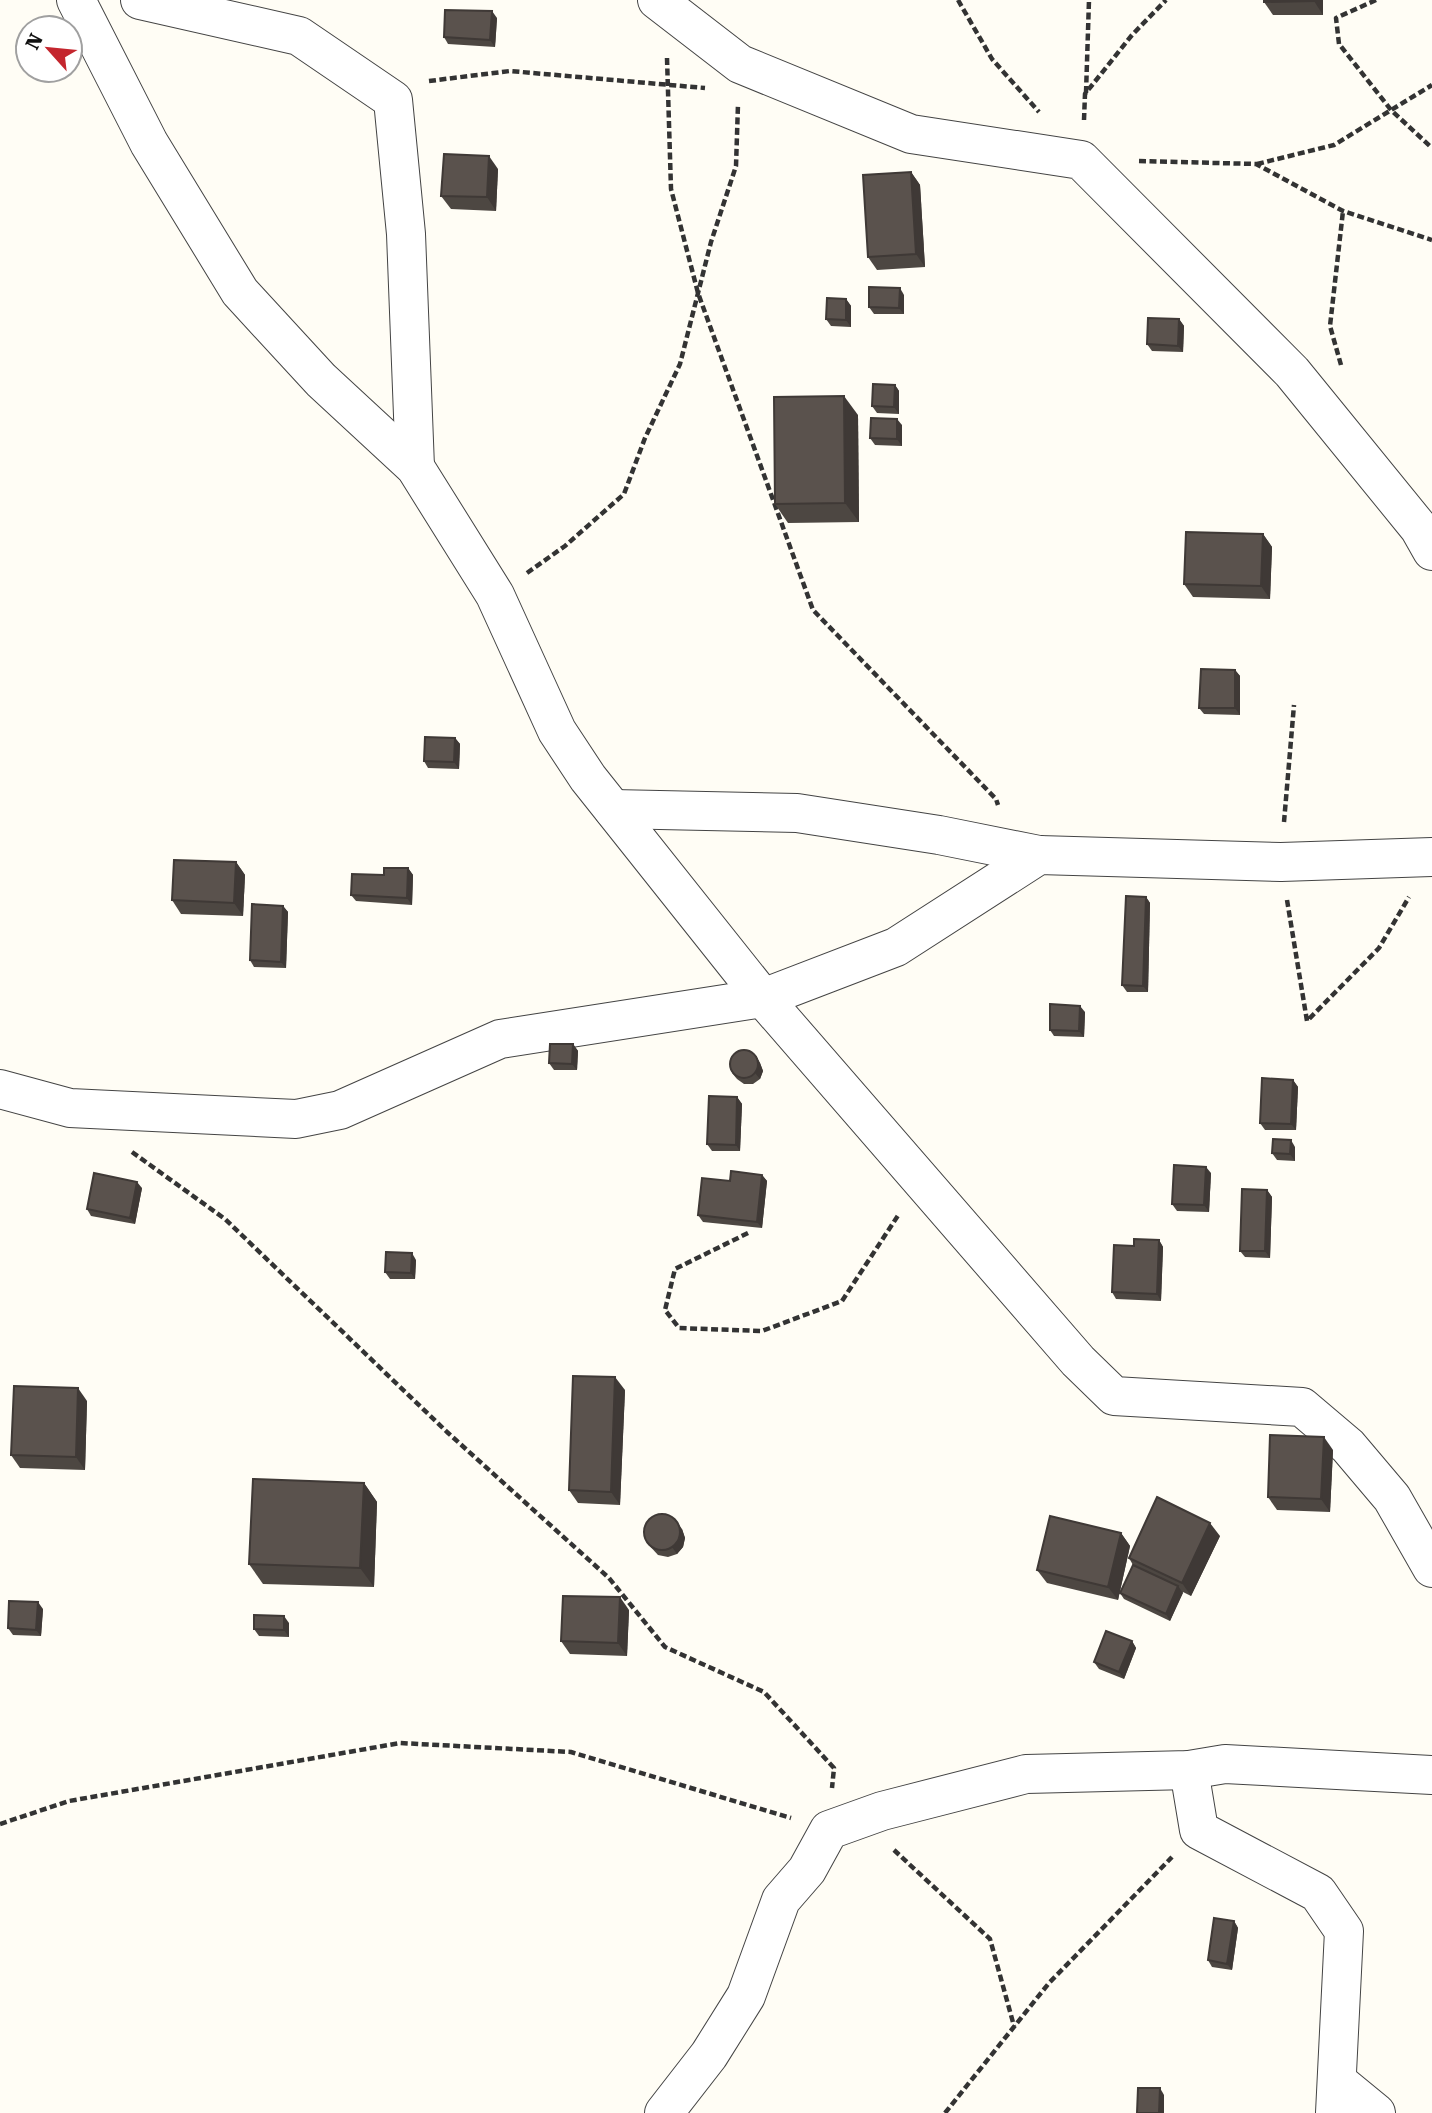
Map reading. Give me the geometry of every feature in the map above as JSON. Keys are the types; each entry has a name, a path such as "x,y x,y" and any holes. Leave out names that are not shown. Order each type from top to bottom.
{"street":[{"path":"76,0 149,143 240,292 321,380 415,467 495,595 557,731 588,778 762,998 1078,1361 1114,1396 1303,1407 1348,1446 1392,1498 1432,1568"},
{"path":"140,0 299,36 393,100 406,234 415,467"},
{"path":"657,0 739,77 911,134 1081,160 1292,372 1419,528 1432,551"},
{"path":"613,809 797,813 939,835 1024,853 1281,862 1432,857"},
{"path":"0,1089 70,1108 296,1119 340,1110 500,1038 762,998 896,947 1024,853"},
{"path":"664,2113 709,2055 747,1996 780,1900 845,1824 882,1811 1026,1774 1189,1770 1225,1764 1432,1775"},
{"path":"1189,1770 1199,1830 1318,1893 1344,1931 1336,2097 1376,2113"}],"path":[{"path":"958,0 992,59 1081,160 1256,164 1334,145 1432,85"},
{"path":"1081,160 1089,0"},
{"path":"1086,94 1132,35 1166,0"},
{"path":"1376,0 1336,18 1339,44 1391,110 1432,148"},
{"path":"667,52 671,189 698,293 813,610 996,799 1024,853"},
{"path":"393,100 409,83 510,71 667,86 739,77 736,166 711,242 680,364 645,438 624,494 565,546 495,595"},
{"path":"1256,164 1343,211 1432,240"},
{"path":"1328,416 1342,371 1330,326 1343,211"},
{"path":"125,1147 225,1219 447,1432 609,1578 665,1647 764,1692 834,1768 845,1824"},
{"path":"748,1233 675,1269 665,1310 679,1328 762,1331 842,1301 895,1218 927,1187"},
{"path":"0,1824 69,1801 400,1743 571,1752 845,1824 990,1939 1014,2027"},
{"path":"946,2113 1049,1983 1149,1878 1199,1830"}],"building":[{"path":"1314,0 1314,1 1264,2"},
{"path":"445,10 492,11 490,40 444,37"},
{"path":"444,154 489,156 487,197 441,196"},
{"path":"911,172 916,254 868,257 863,175"},
{"path":"869,287 900,288 899,308 869,307"},
{"path":"827,298 846,299 846,320 826,319"},
{"path":"1148,318 1179,319 1178,346 1147,344"},
{"path":"873,384 895,385 894,407 872,406"},
{"path":"844,396 845,503 775,504 774,397"},
{"path":"871,418 897,419 897,439 870,438"},
{"path":"1186,532 1263,534 1261,586 1184,584"},
{"path":"1201,669 1235,670 1235,708 1199,708"},
{"path":"425,737 455,738 454,762 424,761"},
{"path":"174,860 236,862 234,903 172,900"},
{"path":"384,868 408,868 407,898 351,895 352,874 384,875"},
{"path":"1126,896 1146,897 1143,986 1122,985"},
{"path":"252,904 283,906 281,962 250,960"},
{"path":"1050,1004 1080,1006 1079,1031 1050,1030"},
{"path":"550,1044 573,1044 572,1064 549,1063"},
{"path":"744,1050 754,1054 758,1064 754,1074 744,1078 734,1074 730,1064 734,1054"},
{"path":"1262,1078 1293,1080 1291,1124 1260,1123"},
{"path":"709,1096 737,1097 736,1145 707,1144"},
{"path":"1273,1139 1291,1140 1290,1154 1272,1153"},
{"path":"1174,1165 1206,1167 1204,1205 1172,1204"},
{"path":"731,1171 762,1175 757,1222 698,1215 702,1178 730,1181"},
{"path":"94,1173 137,1182 130,1218 87,1209"},
{"path":"1242,1189 1267,1190 1265,1251 1240,1251"},
{"path":"1134,1239 1159,1240 1157,1294 1112,1292 1114,1245 1134,1246"},
{"path":"386,1252 412,1253 411,1273 385,1272"},
{"path":"573,1376 615,1377 611,1492 569,1490"},
{"path":"14,1386 78,1388 76,1457 11,1455"},
{"path":"1270,1435 1324,1437 1321,1499 1268,1497"},
{"path":"253,1479 364,1483 360,1568 249,1564"},
{"path":"1157,1497 1210,1523 1182,1583 1129,1558"},
{"path":"662,1514 675,1519 680,1532 675,1545 662,1550 649,1545 644,1532 649,1519"},
{"path":"1050,1516 1121,1533 1108,1587 1037,1570"},
{"path":"1133,1565 1178,1586 1166,1614 1120,1593"},
{"path":"563,1596 620,1597 618,1643 561,1641"},
{"path":"9,1601 38,1602 36,1630 8,1628"},
{"path":"254,1615 284,1616 284,1630 254,1629"},
{"path":"1106,1631 1132,1641 1119,1672 1094,1662"},
{"path":"1214,1918 1234,1921 1227,1964 1208,1960"},
{"path":"1138,2088 1160,2088 1159,2113 1137,2113"}]}
